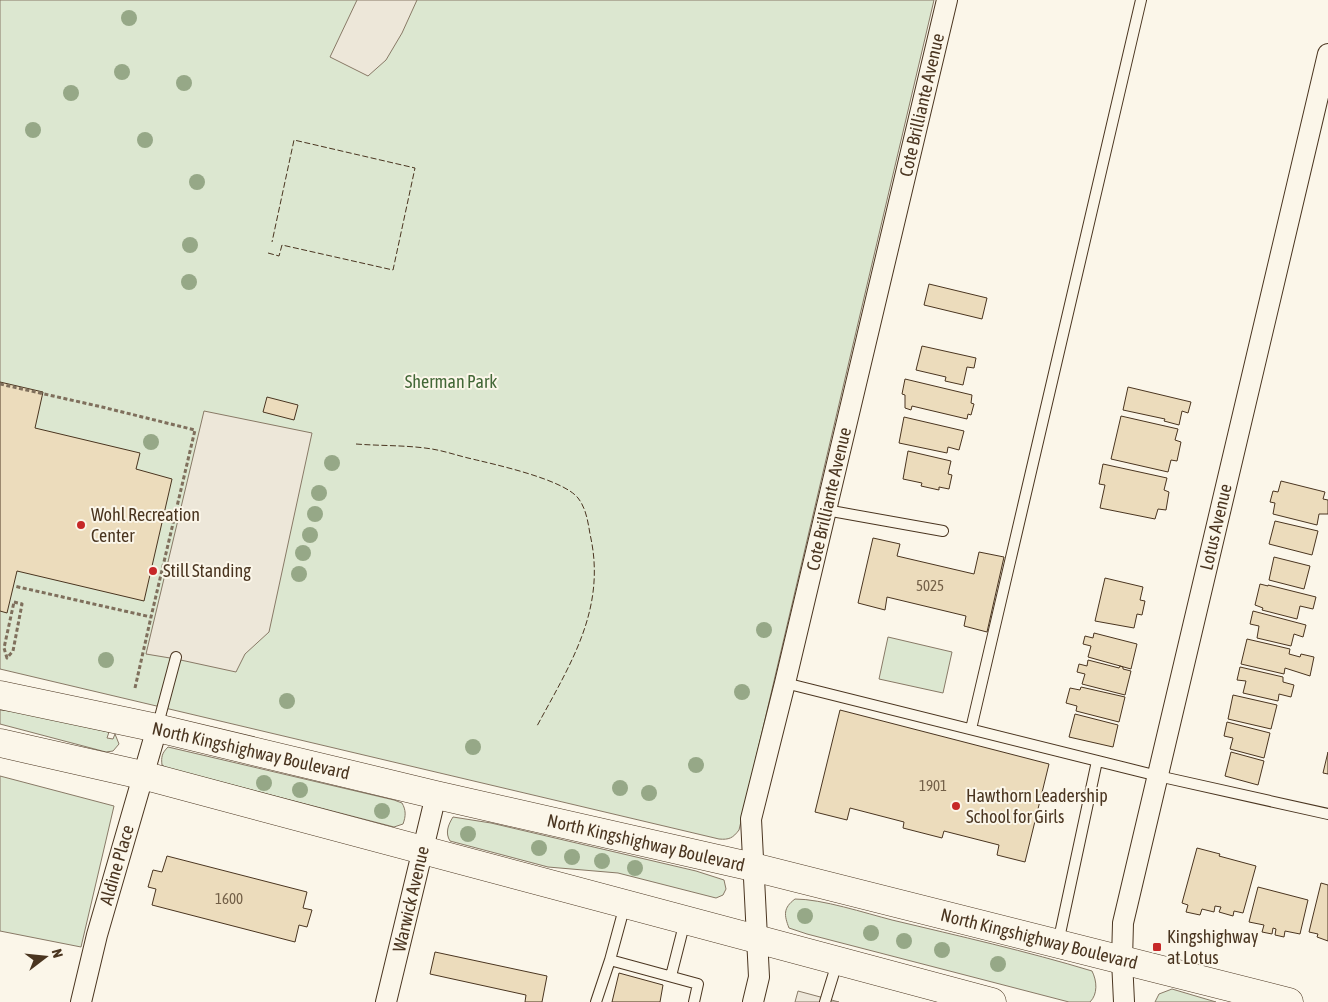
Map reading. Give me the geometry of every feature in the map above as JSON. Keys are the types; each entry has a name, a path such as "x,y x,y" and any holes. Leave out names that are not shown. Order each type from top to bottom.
{"main road":[{"name":"North Kingshighway Boulevard","path":"0,694 157,728 436,796 753,867 1288,1002"},
{"path":"0,743 142,775 838,962 952,997 992,1002"}],"street":[{"name":"Cote Brilliante Avenue","path":"753,1002 760,978 751,819 947,0"},
{"name":"Lotus Avenue","path":"1124,1002 1123,923 1328,54"},
{"name":"Aldine Place","path":"81,1002 97,935 157,728"},
{"name":"Warwick Avenue","path":"386,1002 436,796"}],"lane":[{"path":"971,729 1142,0"},
{"path":"826,510 943,531"},
{"path":"157,728 176,657"},
{"path":"785,683 1158,776 1328,814"},
{"path":"1058,944 1097,761"},
{"path":"596,1002 625,905"},
{"path":"671,976 685,921"},
{"path":"610,960 698,984 694,1002"},
{"path":"825,1002 838,962"}],"path":[{"path":"0,384 195,430 135,688"},
{"path":"14,586 151,617"},
{"path":"14,602 22,604 20,616 13,651 7,658 4,648 14,602"}],"green space":[{"name":"Sherman Park","path":"0,0 934,0 739,830 735,835 728,839 719,839 0,669"},
{"path":"888,637 952,652 943,693 879,679"},
{"path":"0,710 20,712 109,732 107,738 113,739 115,734 119,744 113,751 106,752 0,724"},
{"path":"168,747 394,800 402,803 405,813 404,821 403,824 394,827 167,768 162,765 162,760 163,753"},
{"path":"0,776 114,806 81,947 0,931"},
{"path":"453,817 491,823 696,871 724,880 726,889 723,895 716,898 618,873 548,867 450,841 448,829"},
{"path":"795,899 818,901 844,907 1017,950 1092,971 1096,983 1093,999 1090,1002 1069,1002 789,928 786,912 788,906"},
{"path":"1172,989 1216,1002 1155,1002 1159,994"}],"shaded area":[{"path":"357,0 417,0 402,33 386,60 368,76 330,57"},
{"path":"204,411 312,433 269,632 245,654 236,672 146,654"},
{"path":"798,991 839,1002 795,1002"}],"building":[{"path":"929,284 987,298 982,319 924,305"},
{"path":"922,346 976,358 974,368 967,367 963,385 945,381 946,377 916,370"},
{"path":"905,379 972,395 971,403 974,404 971,415 968,414 967,419 912,406 911,410 905,408 905,395 902,394"},
{"name":"Wohl Recreation Center","path":"0,382 43,392 35,428 140,453 136,469 172,479 144,601 17,571 7,613 0,611"},
{"path":"1128,387 1191,402 1188,413 1182,411 1179,425 1164,421 1165,419 1123,410"},
{"path":"267,397 298,405 294,420 263,412"},
{"path":"1121,416 1178,429 1175,440 1181,442 1177,461 1171,460 1168,472 1111,459"},
{"path":"904,417 964,431 959,450 948,447 947,453 899,443"},
{"path":"908,451 951,461 948,474 952,475 949,489 939,487 939,490 921,486 922,483 903,479"},
{"path":"1103,464 1167,478 1164,490 1169,492 1166,510 1158,509 1155,519 1100,508 1105,485 1099,484"},
{"path":"1281,481 1325,492 1323,499 1328,500 1328,514 1319,514 1317,525 1273,514 1275,503 1270,502 1273,491 1278,492"},
{"path":"1275,521 1318,531 1312,555 1269,544"},
{"path":"873,538 900,544 897,556 974,574 979,552 1004,557 987,632 964,626 966,616 887,597 885,610 858,603"},
{"path":"1274,557 1310,566 1304,589 1269,580"},
{"path":"1105,578 1143,587 1140,600 1145,601 1142,615 1137,614 1134,628 1095,621"},
{"path":"1260,584 1316,597 1313,609 1300,606 1297,619 1262,610 1263,608 1255,605"},
{"path":"1253,611 1306,625 1303,637 1294,634 1291,646 1257,638 1259,626 1250,624"},
{"path":"1094,633 1137,644 1131,669 1088,657 1091,646 1083,644 1085,636 1093,638"},
{"path":"1247,639 1290,649 1289,654 1300,657 1301,654 1314,657 1310,676 1285,668 1284,674 1241,664"},
{"path":"1088,660 1119,668 1120,666 1131,671 1125,695 1082,684 1085,674 1077,672 1079,664 1087,666"},
{"path":"1240,667 1283,677 1283,682 1294,685 1291,697 1279,694 1278,701 1243,693 1246,681 1237,680"},
{"path":"1081,687 1125,697 1119,722 1076,711 1077,706 1066,703 1070,688 1080,690"},
{"path":"1233,695 1277,705 1271,729 1228,719"},
{"name":"Hawthorn Leadership School for Girls","path":"840,710 1049,764 1025,862 997,855 999,845 944,831 942,838 903,828 904,822 850,808 847,820 815,812"},
{"path":"1075,714 1118,725 1113,747 1069,737"},
{"path":"1227,722 1270,733 1264,758 1230,749 1233,738 1224,736"},
{"path":"1231,752 1264,761 1258,785 1225,776"},
{"path":"1328,752 1328,774 1323,773"},
{"path":"1197,848 1256,866 1243,913 1234,911 1233,916 1219,912 1221,907 1215,906 1214,912 1202,909 1200,915 1186,912 1188,905 1182,903"},
{"path":"167,856 307,892 303,908 312,910 307,927 299,925 295,942 152,905 156,889 148,887 153,870 162,872"},
{"path":"1321,883 1328,885 1328,941 1317,937 1318,934 1309,932"},
{"path":"1258,887 1308,900 1300,934 1285,931 1284,937 1275,935 1276,929 1273,928 1272,934 1262,932 1264,925 1249,922"},
{"path":"435,952 547,976 542,1002 525,1002 526,995 430,974"},
{"path":"619,973 663,985 660,1002 612,1002"}],"fence":[{"path":"268,253 279,256 282,245 393,270 415,168 294,140 272,242"},
{"path":"356,444 432,449 510,468 558,485 570,491 581,502 587,520 594,561 594,586 590,611 573,657 537,726"}],"place":[{"name":"Wohl Recreation Center","path":"81,525"},
{"name":"Still Standing","path":"153,571"},
{"name":"Hawthorn Leadership School for Girls","path":"956,806"},
{"name":"Kingshighway at Lotus","path":"1157,947"}]}
